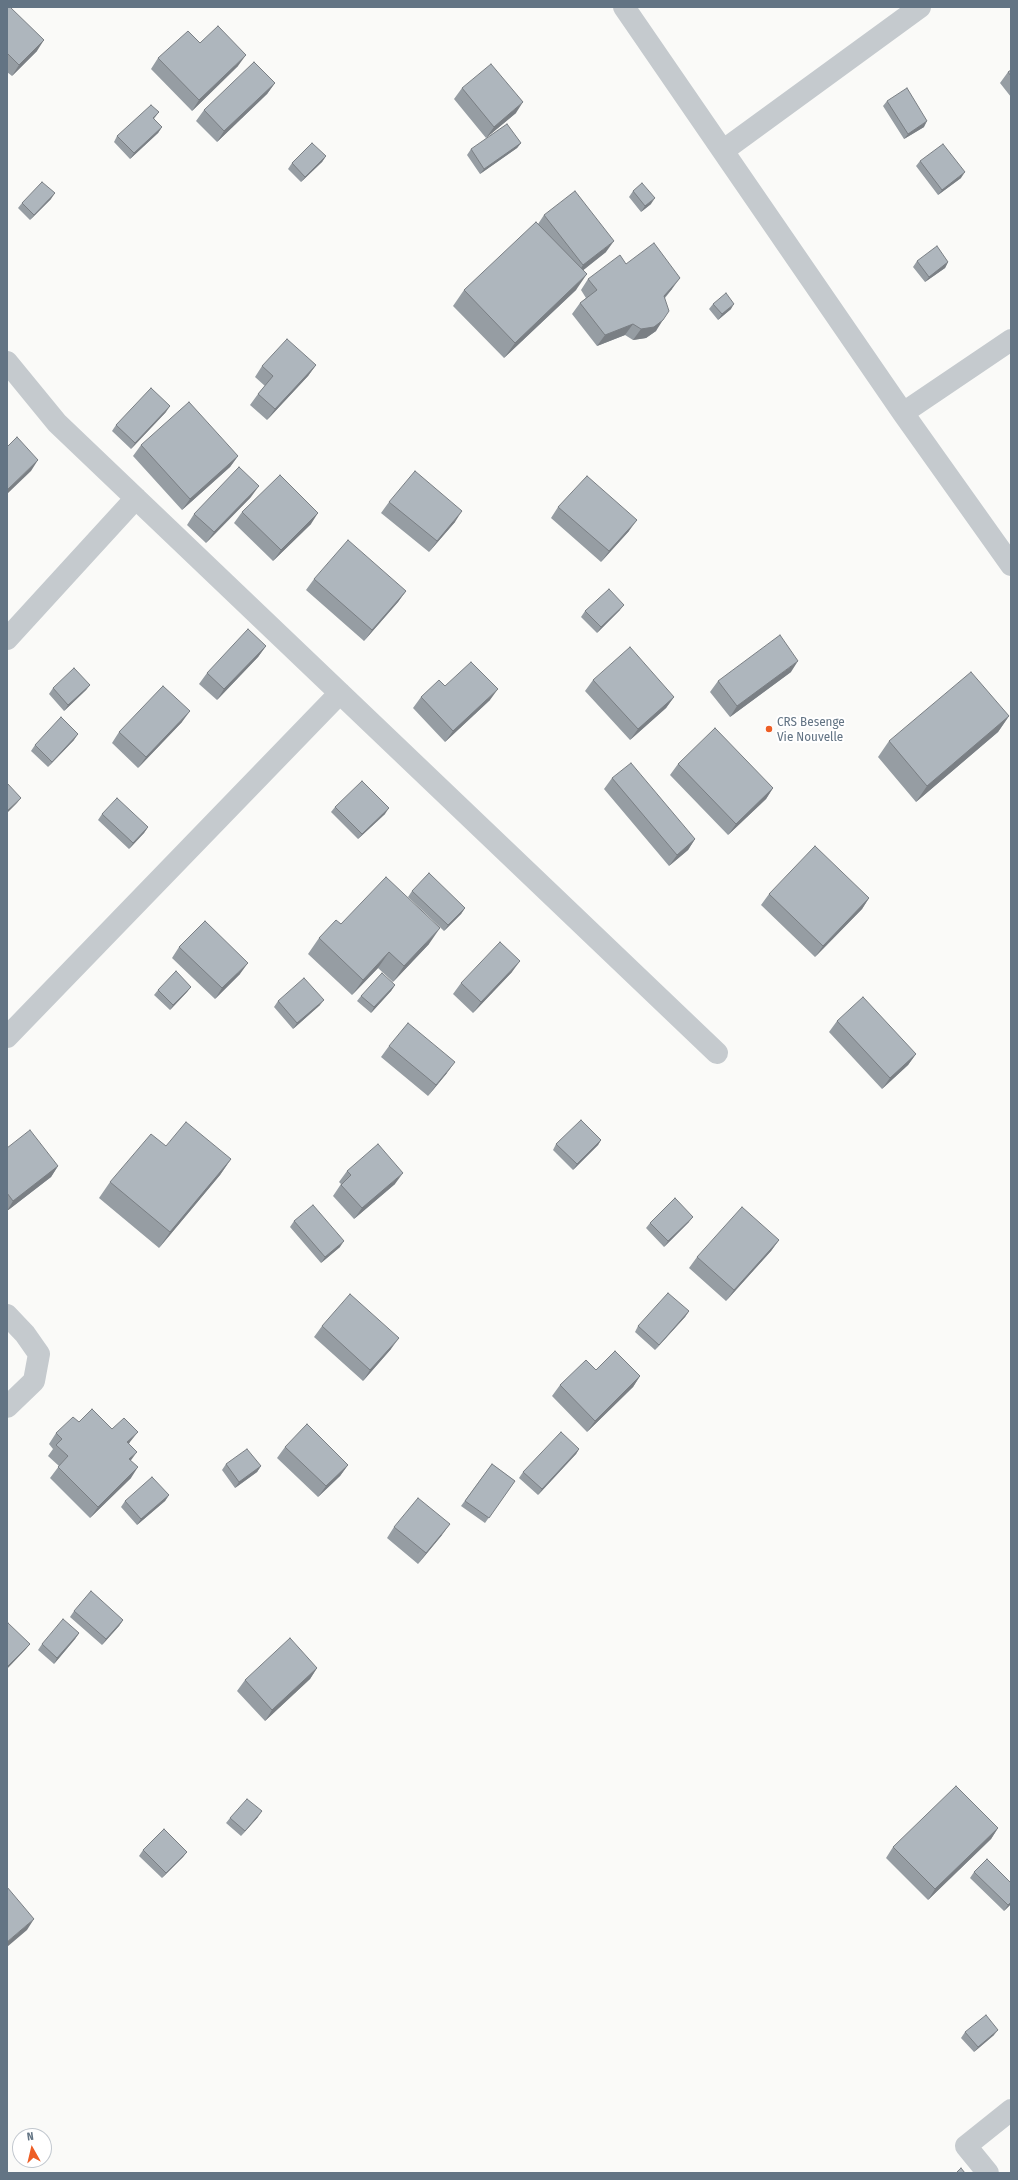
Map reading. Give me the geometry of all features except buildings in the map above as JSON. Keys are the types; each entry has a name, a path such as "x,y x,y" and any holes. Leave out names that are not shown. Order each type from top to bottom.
{"street":[{"path":"624,7 724,150 903,413 1011,566"},
{"path":"724,150 920,7"},
{"path":"903,413 1011,340"},
{"path":"7,362 57,423 717,1053"},
{"path":"7,639 136,498"},
{"path":"7,1037 340,693"},
{"path":"7,1315 25,1334 39,1354 34,1381 7,1407"},
{"path":"988,2173 966,2146 1011,2110"}],"place":[{"name":"CRS Besenge Vie Nouvelle","path":"769,729"}]}
